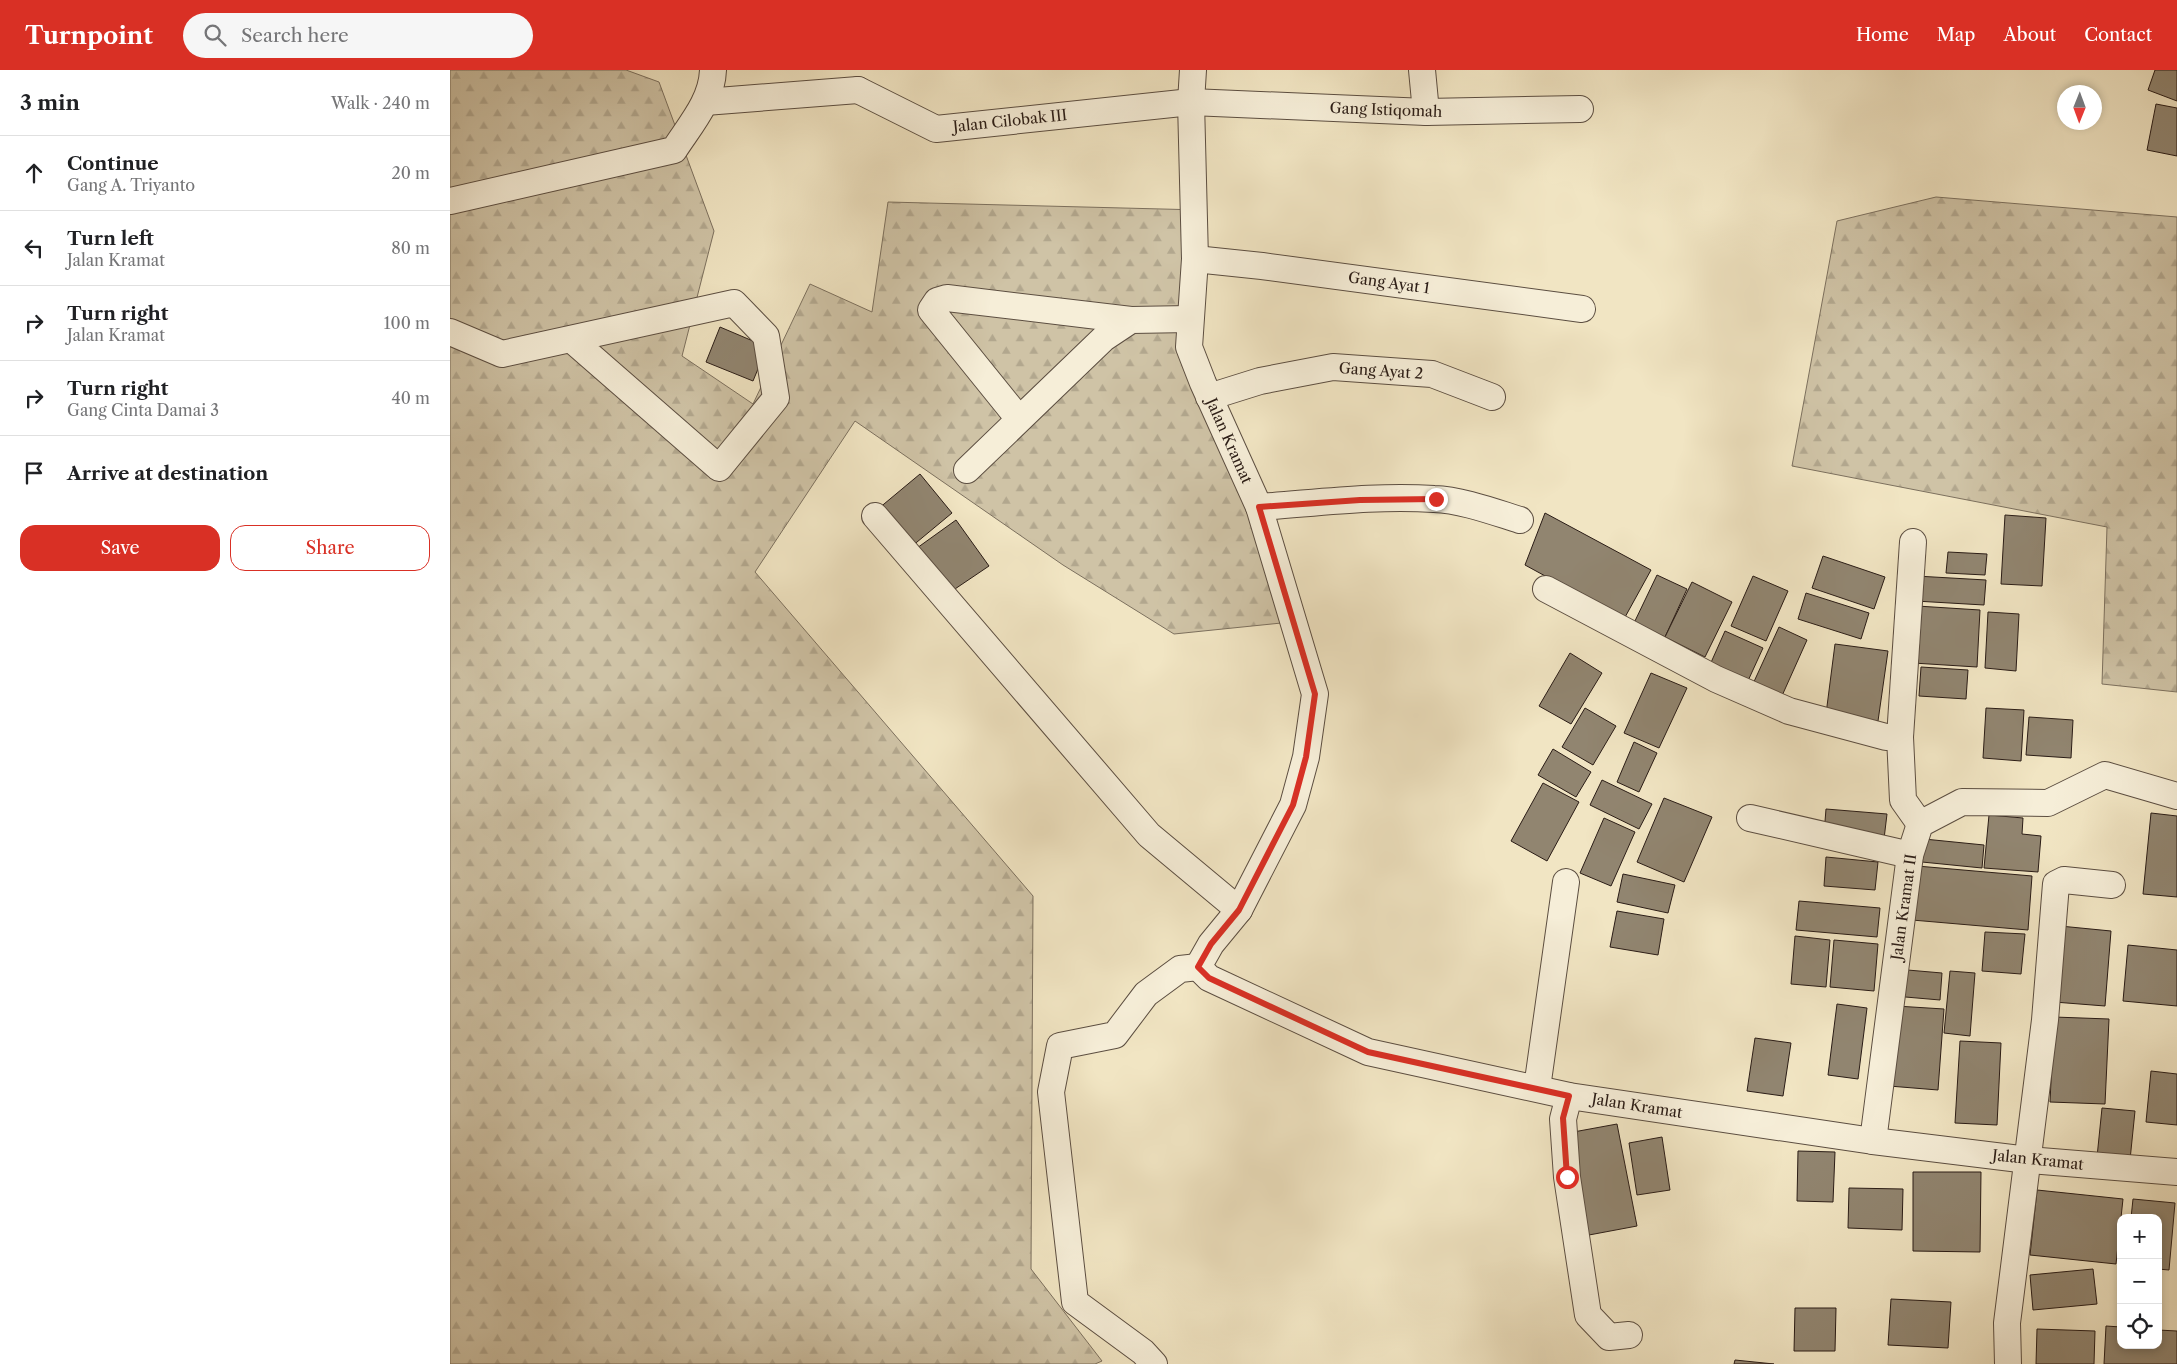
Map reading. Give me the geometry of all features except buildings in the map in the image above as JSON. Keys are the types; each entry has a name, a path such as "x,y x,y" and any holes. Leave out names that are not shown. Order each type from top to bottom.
{"street":[{"path":"450,201 674,150 705,102 713,70"},
{"name":"Jalan Kramat","path":"1193,70 1195,259 1189,346 1209,396 1259,507 1315,694 1306,757 1293,805 1239,910 1211,944 1198,967 1209,978 1368,1052 1569,1096 1873,1141 2028,1160 2177,1172"},
{"path":"1422,70 1426,112"},
{"path":"705,102 857,80"},
{"name":"Jalan Cilobak III","path":"857,80 936,129 1192,102"},
{"name":"Gang Istiqomah","path":"1192,102 1426,112 1580,109"},
{"name":"Gang Ayat 1","path":"1195,259 1262,266 1582,309"},
{"path":"1019,420 931,310 937,301 947,298 1131,320 1190,319"},
{"path":"450,332 502,354 734,302 766,336 776,398 719,468 571,339"},
{"path":"967,470 1104,338 1131,320"},
{"name":"Gang Ayat 2","path":"1209,396 1260,381 1333,367 1432,374 1492,397"},
{"path":"1259,507 1360,500 1436,499 1520,520"},
{"path":"874,516 1149,835 1239,910"},
{"path":"1913,542 1900,737 1903,800 1920,824 1962,802 2048,803 2105,775 2177,796"},
{"path":"1546,589 1716,680 1789,711 1886,737 1900,737"},
{"path":"1750,818 1910,855"},
{"name":"Jalan Kramat II","path":"1873,1141 1910,855 1920,824"},
{"path":"2008,1364 2007,1323 2045,1020 2056,884 2064,880 2112,885"},
{"path":"1537,1088 1566,882"},
{"path":"1154,1364 1144,1352 1075,1302 1051,1092 1060,1046 1115,1035 1146,994 1180,969 1198,967"},
{"path":"1569,1096 1563,1118 1567,1177 1588,1316 1609,1337 1629,1335"}],"green space":[{"path":"450,70 626,70 659,82 714,231 682,356 753,404 810,284 872,312 888,202 1201,210 1201,363 1301,621 1174,634 1063,565 855,421 755,572 1033,896 1031,1269 1102,1361 1095,1364 450,1364"},
{"path":"1936,197 2177,217 2177,692 2102,684 2107,527 1792,466 1837,221"}],"route":[{"path":"1436,499 1360,500 1259,507 1315,694 1306,757 1293,805 1239,910 1211,944 1198,967 1209,978 1368,1052 1569,1096 1563,1118 1567,1177"}]}
